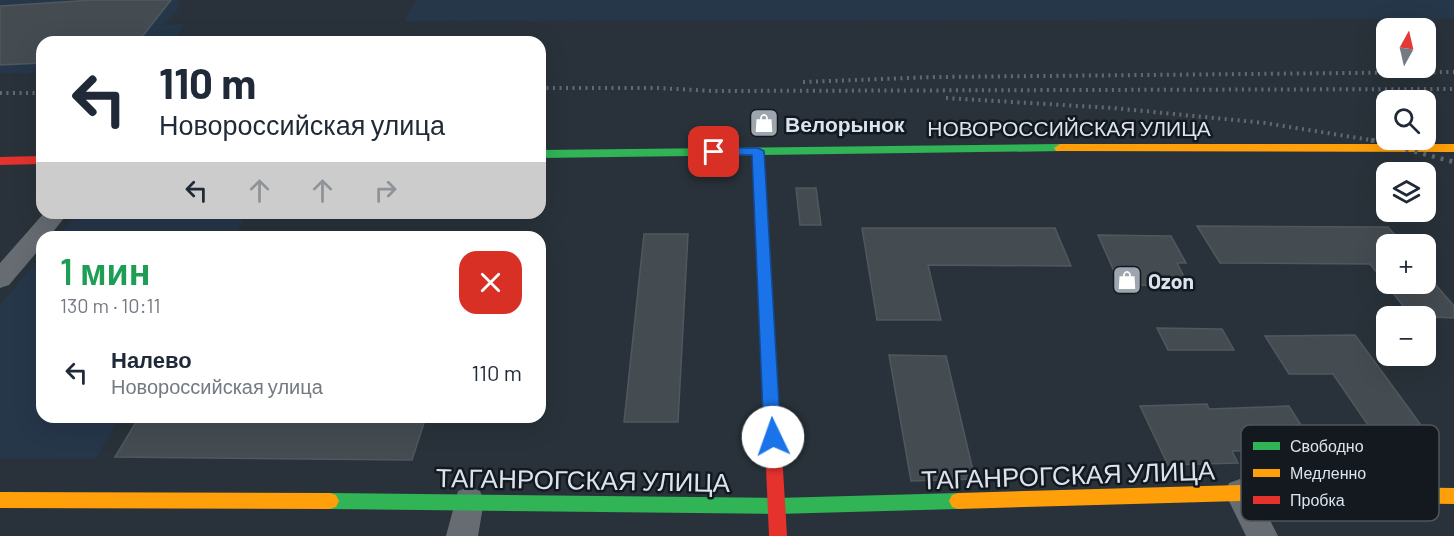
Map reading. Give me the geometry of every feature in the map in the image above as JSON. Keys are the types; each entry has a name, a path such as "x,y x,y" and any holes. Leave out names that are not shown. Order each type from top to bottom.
{"street":[{"name":"НОВОРОССИЙСКАЯ УЛИЦА","path":"546,154 969,148 1454,148"},
{"path":"758,151 778,536"},
{"path":"0,161 36,160"},
{"path":"41,231 52,219"},
{"path":"0,279 36,237"},
{"name":"ТАГАНРОГСКАЯ УЛИЦА","path":"0,500 470,501 777,506 1240,493"},
{"name":"ТАГАНРОГСКАЯ УЛИЦА","path":"1439,496 1454,496"},
{"path":"462,536 470,501"},
{"path":"1254,521 1262,536"}],"shaded area":[{"path":"0,0 179,0 177,11 163,25 184,24 178,36 36,36 36,73 0,73"},
{"path":"416,0 1454,0 1454,19 404,21"},
{"path":"73,219 244,219 237,231 63,231"},
{"path":"36,263 36,423 117,423 95,459 0,459 0,305"}],"building":[{"path":"93,0 171,0 143,36 36,36 36,63 0,65 0,6"},
{"path":"796,188 816,188 821,225 800,225"},
{"path":"1197,226 1388,227 1394,234 1376,234 1376,272 1370,264 1220,263"},
{"path":"862,228 1055,228 1071,266 928,265 941,320 877,320"},
{"path":"644,234 688,234 678,422 624,422"},
{"path":"1098,235 1171,236 1186,263 1177,263 1189,286 1120,285"},
{"path":"1436,285 1454,306 1454,318 1436,317 1436,306 1403,306 1394,294 1436,294"},
{"path":"1157,328 1222,329 1234,350 1168,350"},
{"path":"1355,335 1421,425 1368,425 1333,374 1289,374 1265,336"},
{"path":"889,355 946,356 975,479 911,481"},
{"path":"1207,404 1209,409 1289,406 1301,425 1241,425 1241,451 1232,451 1238,463 1168,465 1140,406"},
{"path":"135,423 424,423 412,460 115,457"}],"railway":[{"path":"803,82 936,77 1454,72"},
{"path":"546,88 658,88 713,91 1454,89"},
{"path":"0,93 36,93"},
{"path":"946,98 1113,108 1265,123 1371,140"},
{"path":"1371,140 1376,141"},
{"path":"1371,140 1454,162"}],"traffic: fast":[{"path":"546,154 1060,148"},
{"path":"330,501 777,506 958,501"}],"traffic: slow":[{"path":"1060,148 1454,148"},
{"path":"958,501 1241,493"},
{"path":"1439,496 1454,496"},
{"path":"0,500 330,501"}],"traffic: jam":[{"path":"758,151 778,536"},
{"path":"0,161 36,160"}],"place":[{"name":"Велорынок","path":"764,123"},
{"name":"Ozon","path":"1127,280"}],"route":[{"path":"714,152 758,151 773,437"}]}
